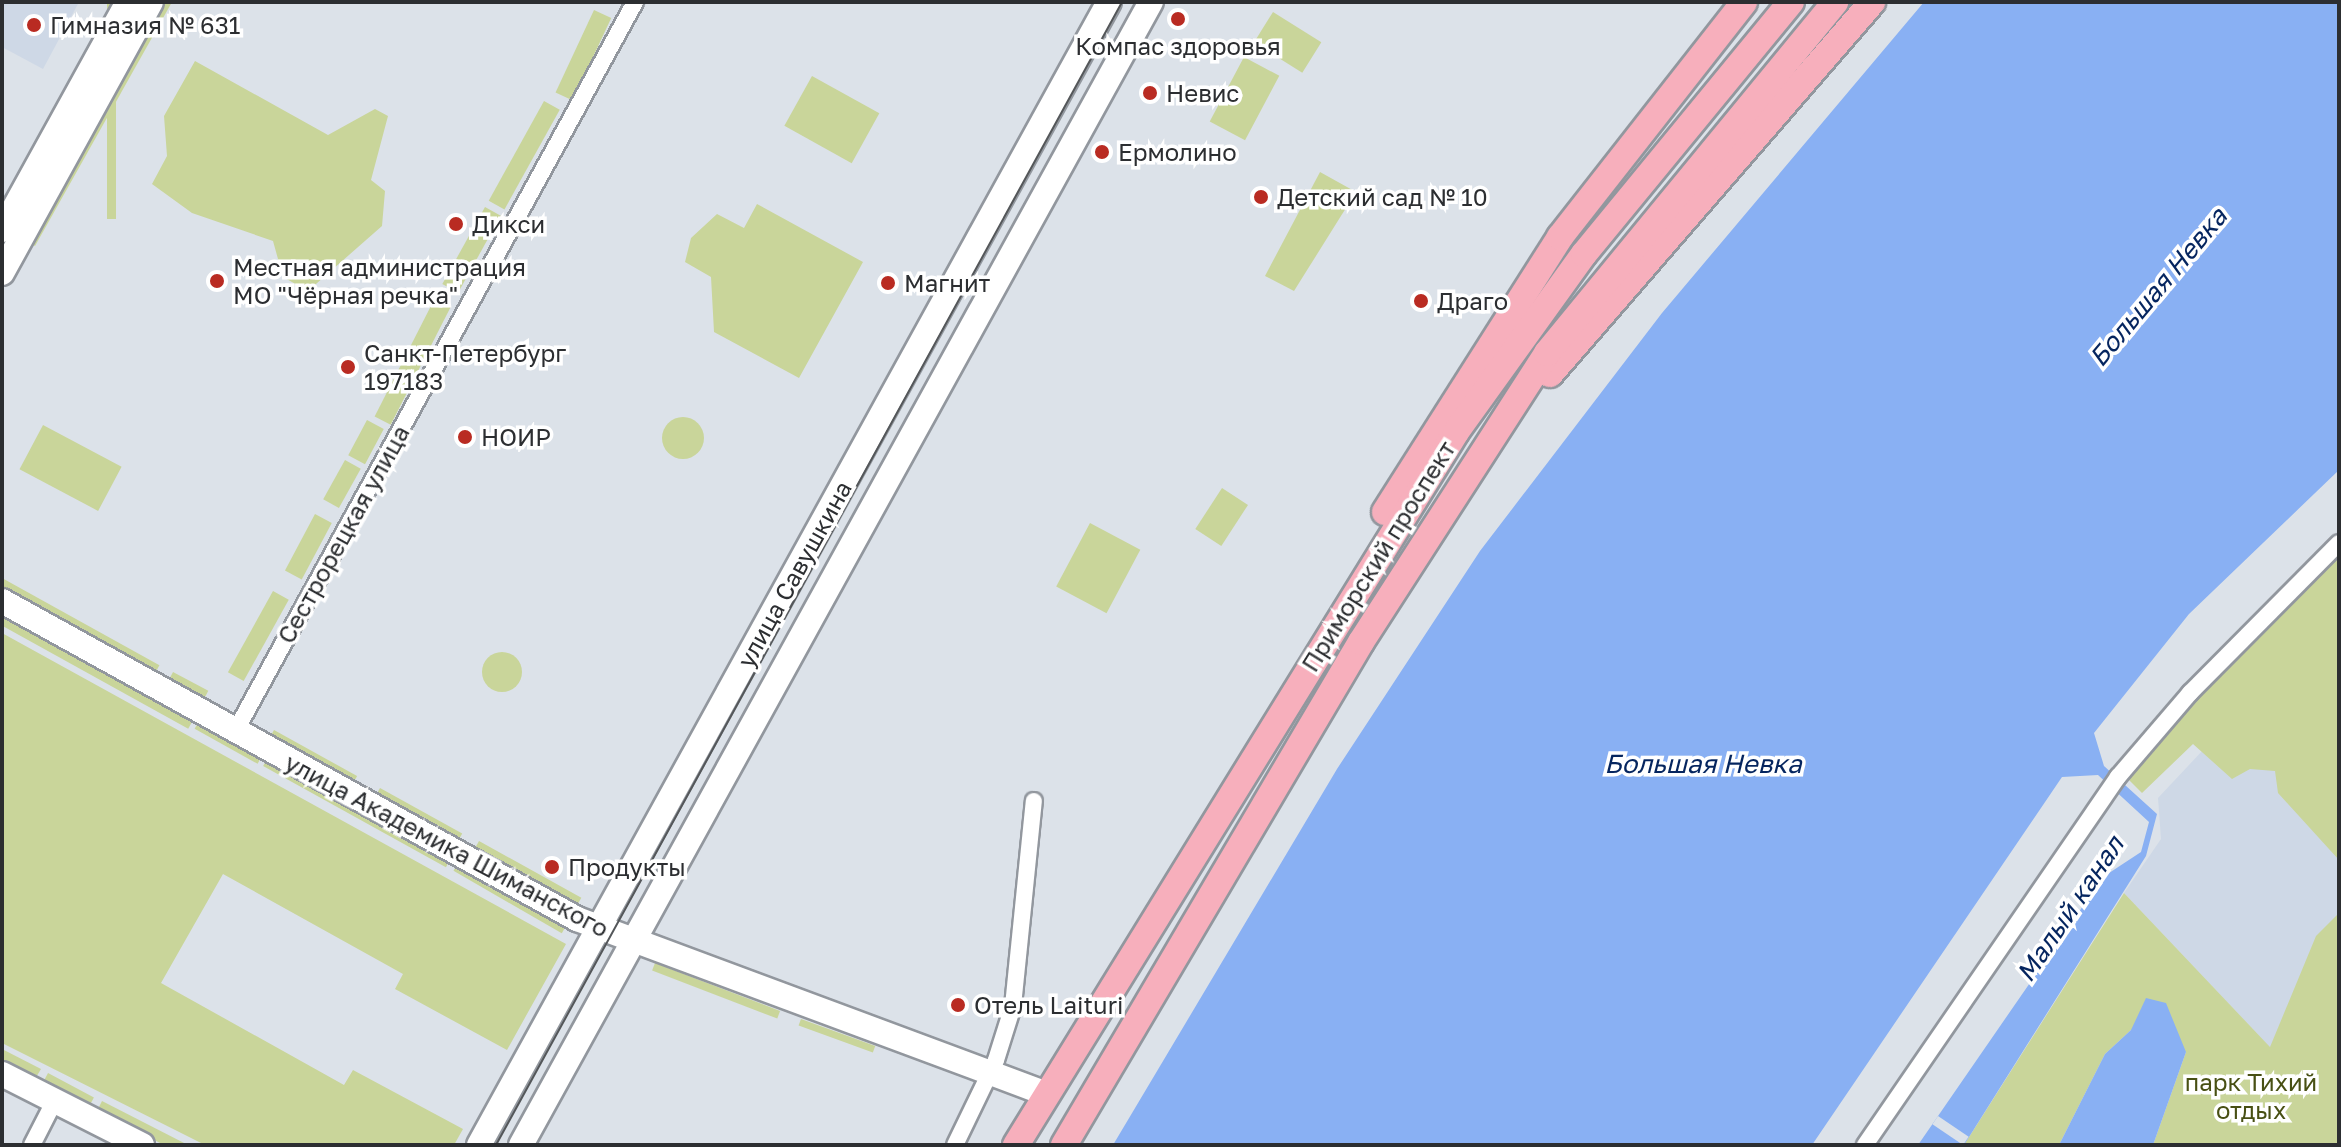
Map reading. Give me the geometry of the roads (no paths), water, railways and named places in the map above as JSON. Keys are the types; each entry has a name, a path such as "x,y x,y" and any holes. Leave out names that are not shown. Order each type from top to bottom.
{"main road":[{"path":"2,230 128,2"},
{"path":"2,273 151,2"},
{"name":"улица Савушкина","path":"479,1145 1109,2"},
{"name":"улица Савушкина","path":"521,1145 1151,2"},
{"path":"1354,592 1362,549 1525,289 1744,2"},
{"name":"Приморский проспект","path":"1016,1145 1354,592 1584,254 1791,2"},
{"name":"Приморский проспект","path":"1064,1145 1353,655 1491,438 1608,271 1835,2"},
{"path":"1491,438 1714,193 1872,2"},
{"name":"улица Академика Шиманского","path":"2,601 598,928 989,1078 1047,1094"},
{"path":"2,1074 142,1145"}],"street":[{"name":"Сестрорецкая улица","path":"236,730 635,2"},
{"path":"1865,1145 2115,781 2190,693 2339,543"},
{"path":"955,1145 989,1078 1013,1006 1034,801"},
{"path":"32,1145 55,1100"}],"water":[{"name":"Большая Невка","path":"1924,2 2339,2 2339,470 2189,614 2094,733 2104,766 2157,814 2146,856 1964,1145 1918,1145 2103,877 2141,852 2149,822 2098,775 2062,777 1812,1145 1113,1145 1337,769 1480,551 1662,313"},
{"path":"2146,998 2166,1003 2186,1052 2153,1145 2059,1145 2105,1054 2131,1030"}],"tram line":[{"path":"496,1145 1122,2"}],"place":[{"name":"Компас здоровья","path":"1178,19"},
{"name":"Гимназия № 631","path":"34,25"},
{"name":"Невис","path":"1150,93"},
{"name":"Ермолино","path":"1102,152"},
{"name":"Детский сад № 10","path":"1261,197"},
{"name":"Дикси","path":"456,224"},
{"name":"Местная администрация МО \"Чёрная речка\"","path":"217,281"},
{"name":"Магнит","path":"888,283"},
{"name":"Драго","path":"1421,301"},
{"name":"Санкт-Петербург 197183","path":"348,367"},
{"name":"НОИР","path":"465,437"},
{"name":"Продукты","path":"552,867"},
{"name":"Отель Laituri","path":"958,1005"}],"water label":[{"name":"Малый канал","path":"2070,909"}],"park label":[{"name":"парк Тихий отдых","path":"2251,1096"}]}
